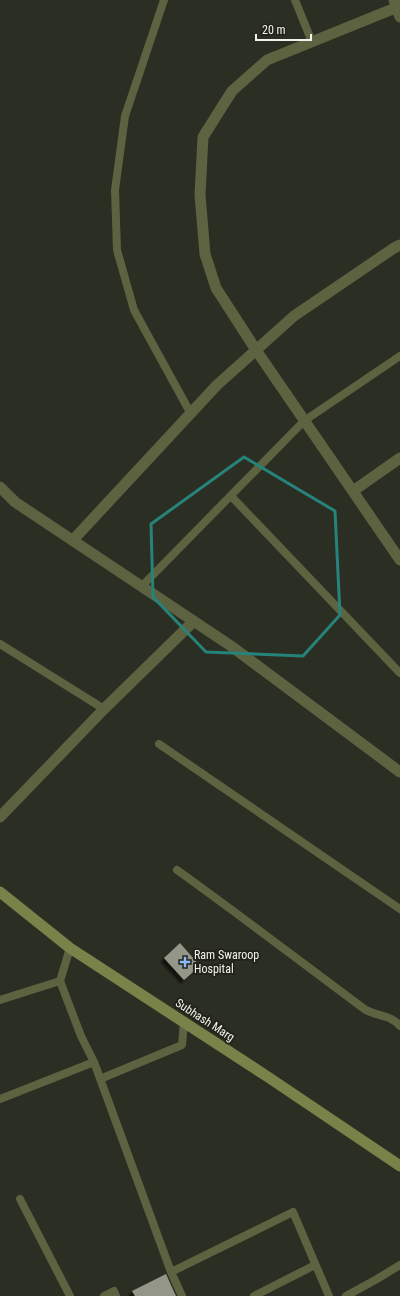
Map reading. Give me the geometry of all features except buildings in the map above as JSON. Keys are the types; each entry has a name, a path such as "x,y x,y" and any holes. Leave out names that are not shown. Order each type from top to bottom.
{"main road":[{"name":"Subhash Marg","path":"0,892 70,948 400,1166"}],"street":[{"path":"398,8 267,60 232,91 203,137 200,195 205,254 216,288 304,421 400,560"},
{"path":"73,540 217,386 256,350 294,316 400,245"},
{"path":"353,491 400,458"},
{"path":"0,487 15,502 232,646 400,772"},
{"path":"0,817 104,709 194,621"}],"lane":[{"path":"164,0 124,116 115,190 118,250 134,310 191,414"},
{"path":"295,0 312,42"},
{"path":"142,586 304,421 400,356"},
{"path":"231,496 400,673"},
{"path":"0,644 104,709"},
{"path":"159,744 400,909"},
{"path":"177,870 365,1009 394,1020 400,1026"},
{"path":"70,948 60,981 81,1036 94,1062 171,1272 182,1296"},
{"path":"0,1000 60,981"},
{"path":"100,1079 182,1045 184,1022"},
{"path":"0,1099 94,1062"},
{"path":"20,1199 70,1296"},
{"path":"171,1272 293,1212 329,1296"},
{"path":"254,1296 316,1265"},
{"path":"346,1296 400,1265"},
{"path":"104,1296 114,1292 116,1296"}],"highlighted area":[{"path":"244,457 335,511 340,615 303,656 206,652 153,597 151,524"}],"place":[{"name":"Ram Swaroop Hospital","path":"185,962"}]}
